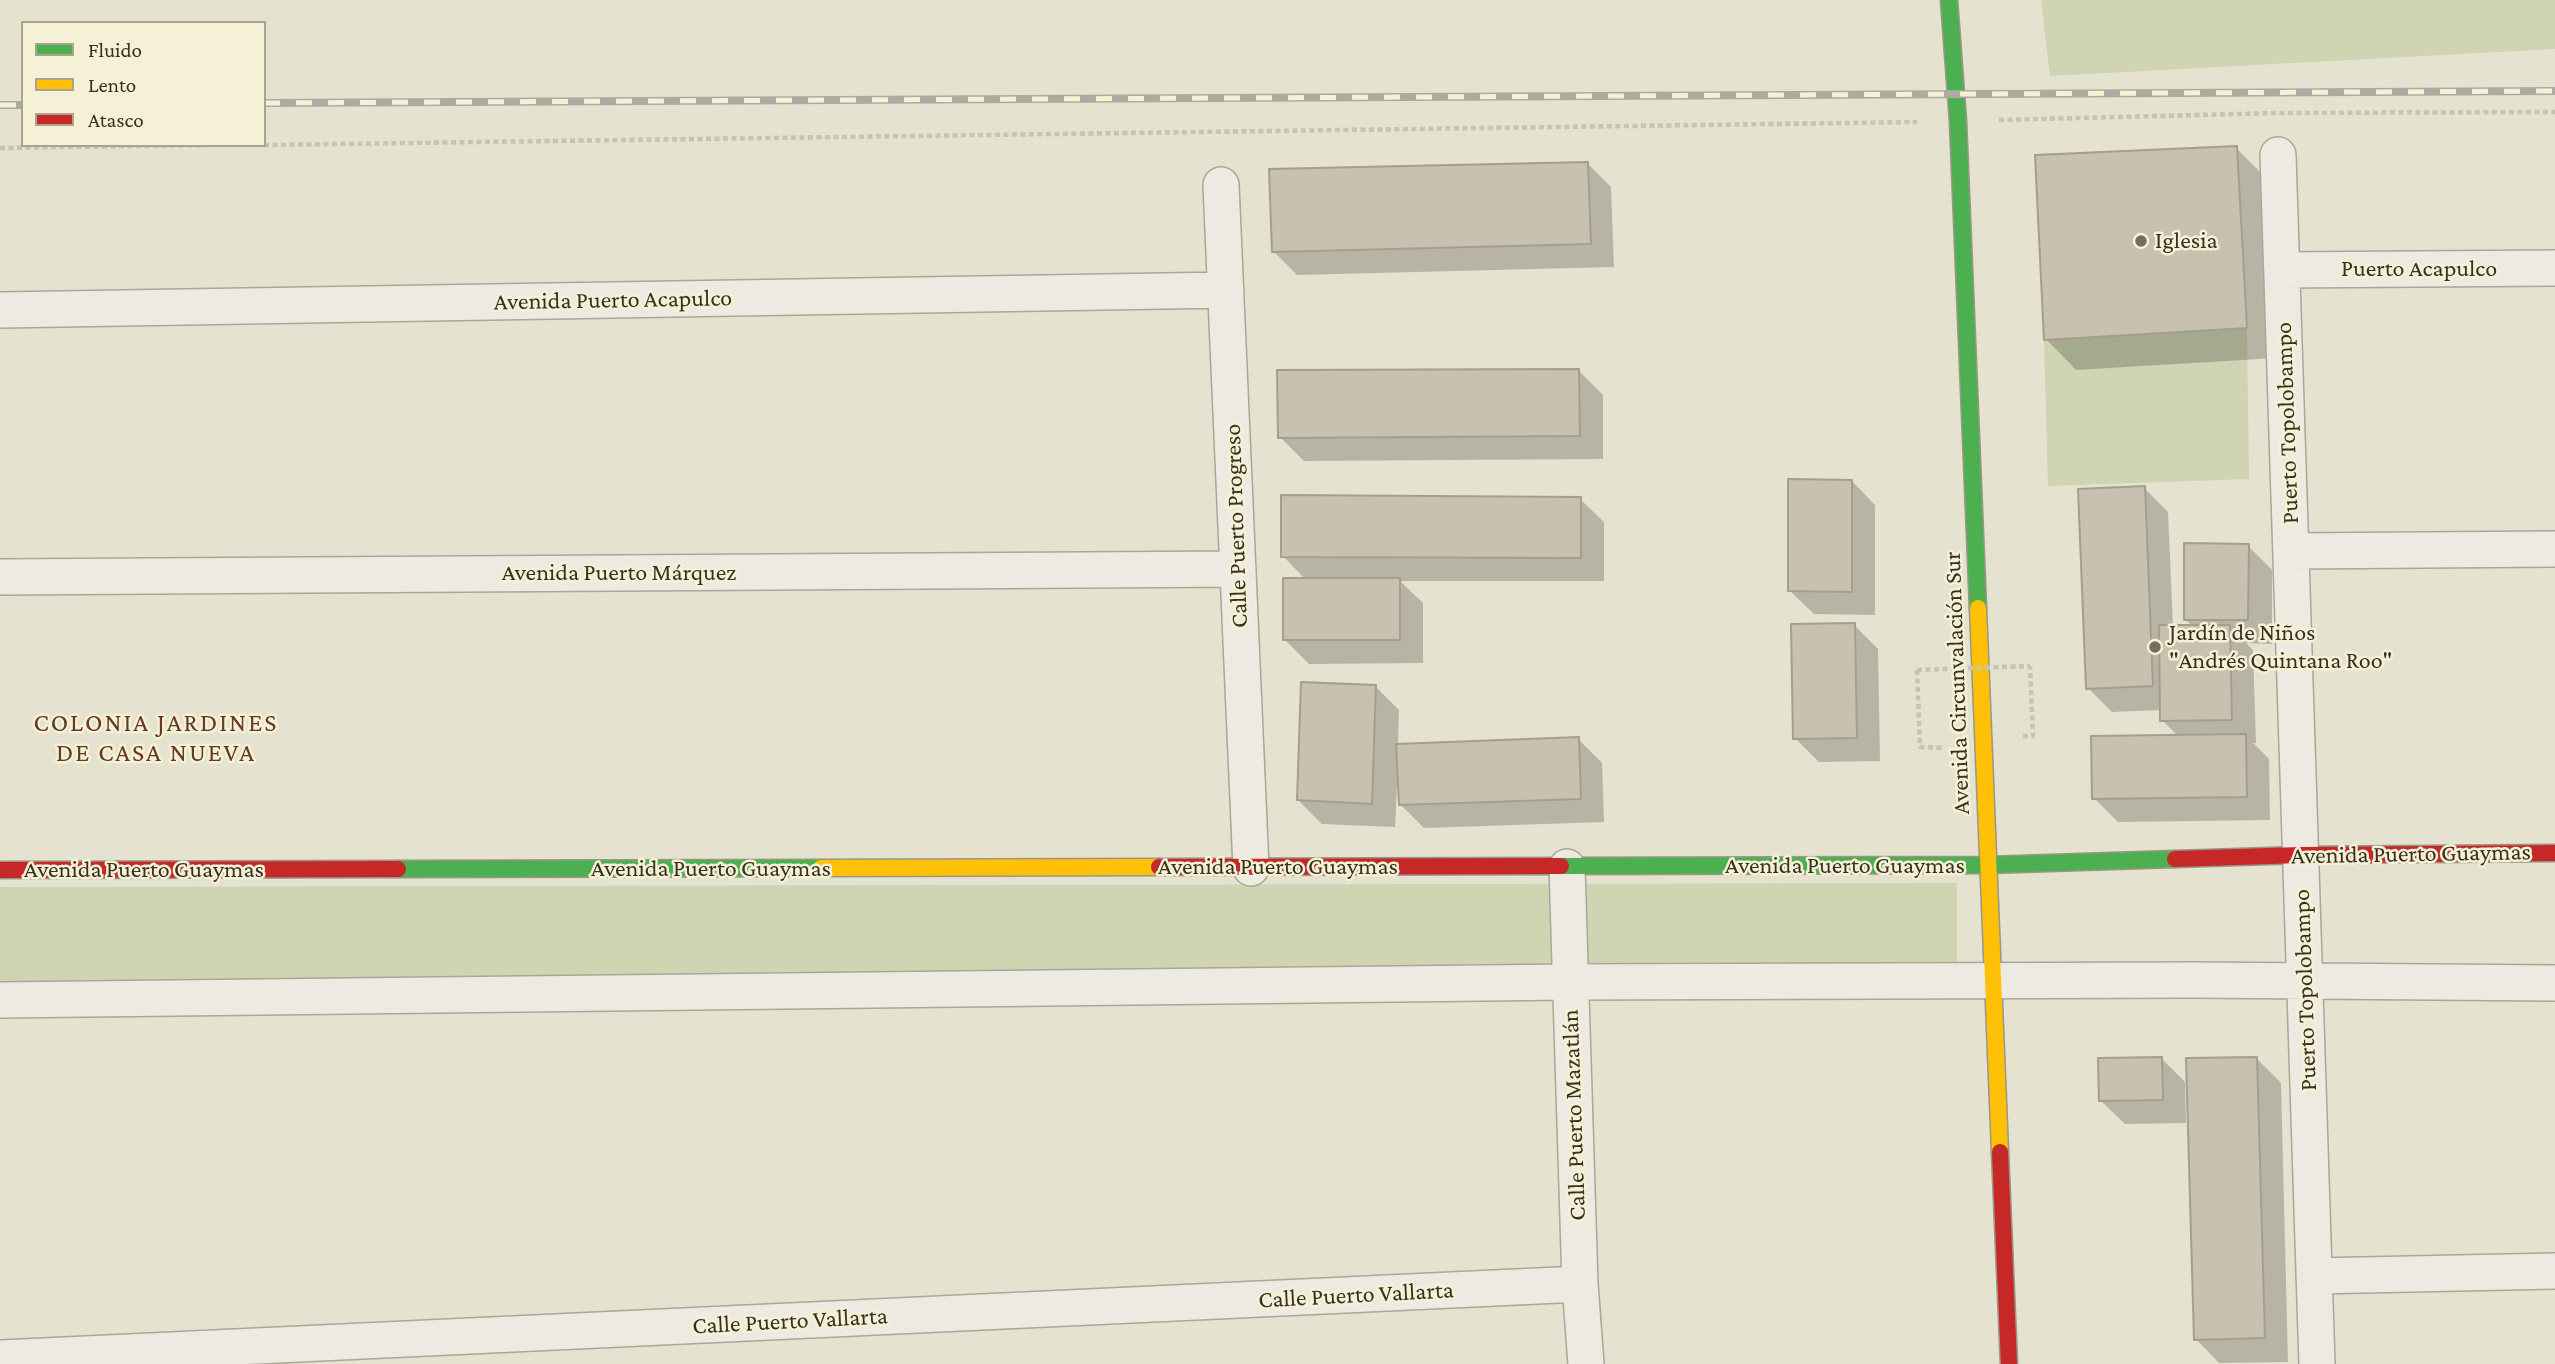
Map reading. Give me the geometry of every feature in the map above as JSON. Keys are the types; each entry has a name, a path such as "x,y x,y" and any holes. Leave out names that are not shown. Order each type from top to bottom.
{"street":[{"name":"Avenida Circunvalación Sur","path":"1949,0 1958,121 2009,1364"},
{"name":"Puerto Topolobampo","path":"2278,155 2317,1364"},
{"name":"Calle Puerto Progreso","path":"1221,185 1251,867"},
{"name":"Puerto Acapulco","path":"2282,270 2555,268"},
{"name":"Avenida Puerto Acapulco","path":"0,310 1226,290"},
{"path":"2291,551 2555,549"},
{"name":"Avenida Puerto Márquez","path":"0,576 1238,569"},
{"name":"Avenida Puerto Guaymas","path":"0,870 1987,866 2301,855 2555,853"},
{"name":"Calle Puerto Mazatlán","path":"1567,867 1580,1284 1586,1364"},
{"path":"0,1000 1570,982 1994,980 2555,983"},
{"path":"2314,1276 2555,1271"},
{"name":"Calle Puerto Vallarta","path":"0,1358 1580,1284"}],"path":[{"path":"266,145 1958,121 2277,113 2555,112"},
{"path":"0,148 71,147"},
{"path":"1920,747 1917,670 2030,666 2033,736"}],"green space":[{"path":"2041,0 2555,0 2555,49 2050,76"},
{"path":"2247,328 2249,479 2048,486 2044,340"},
{"path":"1957,883 1957,973 0,987 0,887"}],"building":[{"name":"Iglesia","path":"2237,146 2247,328 2044,340 2035,155"},
{"path":"1588,162 1591,244 1272,252 1269,169"},
{"path":"1579,369 1580,436 1278,438 1277,370"},
{"path":"1788,479 1852,480 1852,592 1788,591"},
{"path":"2145,486 2153,686 2086,689 2078,489"},
{"path":"1281,495 1581,497 1581,558 1281,557"},
{"path":"2184,543 2249,544 2248,620 2184,620"},
{"path":"1283,578 1400,578 1400,640 1283,640"},
{"path":"1855,623 1857,738 1793,739 1791,624"},
{"path":"2159,625 2230,625 2232,720 2160,721"},
{"path":"1301,682 1376,685 1372,804 1297,800"},
{"path":"2246,734 2247,797 2092,799 2091,736"},
{"path":"1579,737 1581,799 1399,805 1396,744"},
{"path":"2162,1057 2163,1100 2099,1101 2098,1058"},
{"path":"2257,1057 2265,1338 2194,1340 2186,1058"}],"railway":[{"path":"266,103 2555,91"},
{"path":"0,105 21,105"}],"traffic: fast":[{"path":"1949,0 1958,121 1978,608"},
{"path":"1561,866 1987,865 2175,859"},
{"path":"398,869 821,868"}],"traffic: slow":[{"path":"1978,608 2000,1152"},
{"path":"821,868 1159,867"}],"traffic: jam":[{"path":"2175,859 2555,853"},
{"path":"1159,867 1561,866"},
{"path":"0,870 398,869"},
{"path":"2000,1152 2009,1364"}],"place":[{"name":"Iglesia","path":"2141,241"},
{"name":"Jardín de Niños \"Andrés Quintana Roo\"","path":"2155,647"}],"district":[{"name":"COLONIA JARDINES DE CASA NUEVA","path":"156,738"}]}
